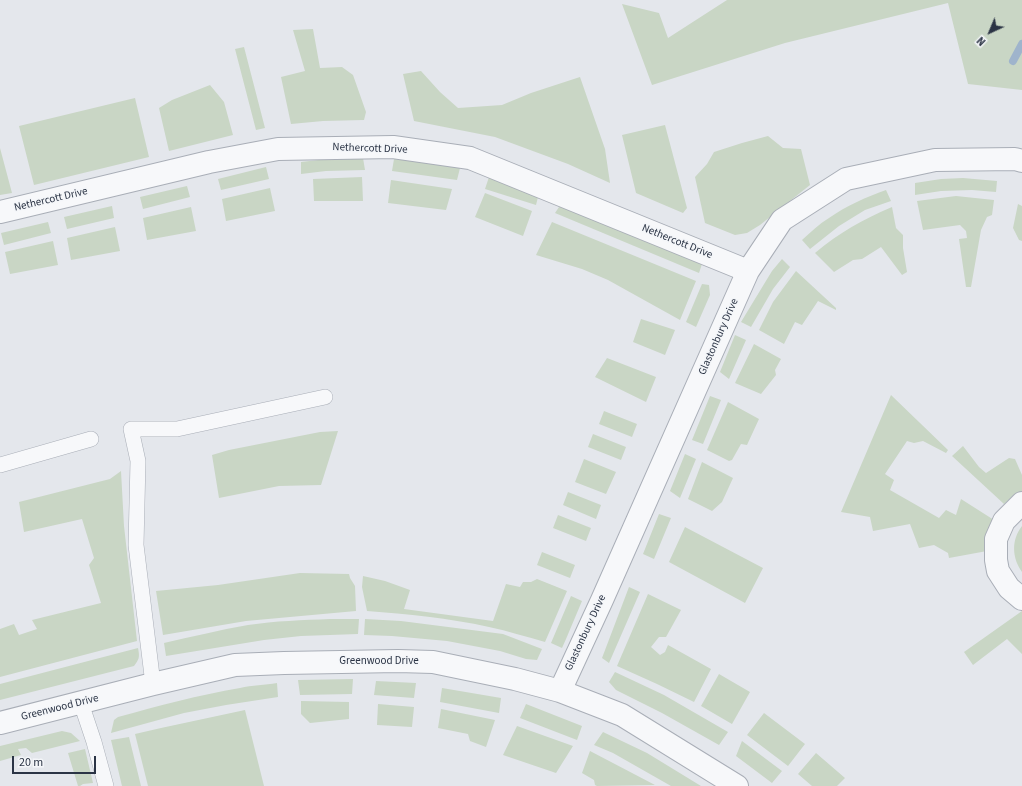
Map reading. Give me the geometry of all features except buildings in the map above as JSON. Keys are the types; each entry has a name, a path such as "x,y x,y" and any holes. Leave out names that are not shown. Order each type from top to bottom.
{"street":[{"name":"Nethercott Drive","path":"0,212 210,162 278,149 393,147 470,158 748,271"},
{"name":"Glastonbury Drive","path":"560,691 748,271 782,220 846,179 935,160 1015,159 1022,161"},
{"path":"1022,503 1004,521 996,540 996,560 998,571 1008,588 1022,599"},
{"name":"Greenwood Drive","path":"0,723 153,684 235,665 398,661 433,662 515,679 560,691 622,715 737,786"}],"lane":[{"path":"153,684 136,545 138,461 131,429 177,429 325,397"},
{"path":"0,465 91,439"},
{"path":"81,703 106,786"}],"green space":[{"path":"727,0 1022,0 1022,90 968,84 948,3 785,43 652,85 622,4 659,13 668,38"},
{"path":"313,29 320,68 342,67 353,75 366,112 364,120 323,121 291,124 281,77 305,71 293,30"},
{"path":"244,47 265,128 256,130 235,49"},
{"path":"421,71 440,92 458,108 502,105 531,93 580,77 605,149 610,183 568,164 495,137 414,121 403,74"},
{"path":"210,85 224,102 233,135 169,151 159,108 172,100"},
{"path":"135,98 149,157 34,185 19,126"},
{"path":"665,125 687,208 683,213 636,193 622,135"},
{"path":"768,136 783,148 801,149 810,185 760,225 747,233 735,235 705,223 695,177 707,164 714,152"},
{"path":"0,148 12,193 0,195"},
{"path":"363,158 365,170 326,171 301,174 301,162 327,159"},
{"path":"394,159 460,168 457,180 392,171"},
{"path":"266,167 269,179 221,190 218,179"},
{"path":"362,177 363,201 314,201 313,179"},
{"path":"489,177 539,193 536,205 485,189"},
{"path":"963,178 997,181 996,192 972,190 941,191 915,195 915,183 941,179"},
{"path":"391,180 452,189 446,210 388,203"},
{"path":"187,186 190,197 143,209 140,197"},
{"path":"270,188 275,211 226,221 222,199"},
{"path":"886,190 891,201 865,210 839,226 810,249 802,240 822,223 842,210"},
{"path":"485,193 532,211 523,236 475,217"},
{"path":"956,196 994,200 992,215 987,217 981,230 971,287 966,287 959,239 967,238 966,231 960,225 923,230 917,201"},
{"path":"561,204 702,264 699,273 555,213"},
{"path":"1018,204 1022,206 1022,241 1019,240 1013,228"},
{"path":"112,206 114,218 67,229 64,217"},
{"path":"191,207 196,231 147,240 143,218"},
{"path":"892,207 896,228 903,235 903,248 907,272 902,275 881,247 862,259 853,260 834,272 815,253 852,227"},
{"path":"48,222 51,233 4,245 1,233"},
{"path":"552,222 696,281 680,320 608,280 582,269 536,255"},
{"path":"115,227 120,251 71,260 67,238"},
{"path":"53,241 58,265 10,274 5,252"},
{"path":"782,259 790,267 773,289 751,327 741,322 772,271"},
{"path":"796,271 836,308 836,310 818,301 802,325 795,322 784,344 759,330 773,302"},
{"path":"702,284 709,285 710,295 696,327 686,322"},
{"path":"641,319 675,330 665,355 633,342"},
{"path":"735,335 746,340 729,379 720,372"},
{"path":"754,344 781,359 775,370 776,375 761,394 735,383"},
{"path":"607,358 656,377 646,402 595,377"},
{"path":"891,395 948,450 946,453 923,441 914,443 907,441 885,474 894,480 890,490 939,518 946,510 956,515 961,499 994,520 987,551 949,558 948,553 934,545 919,548 910,524 873,531 870,517 841,512"},
{"path":"710,396 721,400 703,444 692,440"},
{"path":"728,402 759,419 747,445 741,444 732,460 729,461 707,450"},
{"path":"604,411 637,424 632,437 599,424"},
{"path":"338,431 321,485 279,486 219,498 212,455 229,450 320,432"},
{"path":"593,434 626,447 621,460 588,447"},
{"path":"963,446 979,467 986,473 1009,458 1015,459 1022,475 1022,491 1015,494 1004,504 952,456"},
{"path":"685,454 696,459 680,498 670,491"},
{"path":"584,459 616,472 606,494 575,482"},
{"path":"702,462 733,478 722,502 712,511 688,499"},
{"path":"121,471 124,526 137,641 0,677 0,629 14,624 19,635 37,629 32,620 101,603 89,565 94,558 82,519 24,532 19,502 110,479"},
{"path":"568,492 601,505 596,519 563,505"},
{"path":"659,514 671,518 654,559 643,554"},
{"path":"558,515 591,528 586,541 553,528"},
{"path":"1022,526 1022,572 1016,561 1014,549 1018,531"},
{"path":"685,527 763,568 745,603 669,562"},
{"path":"542,552 575,565 570,578 537,565"},
{"path":"300,573 349,574 355,586 356,611 246,621 163,635 156,591 218,585"},
{"path":"363,576 385,581 410,590 404,609 493,621 506,584 520,587 523,582 531,582 537,579 567,591 545,642 459,621 367,611 362,587"},
{"path":"629,587 640,592 609,663 602,658"},
{"path":"648,594 681,610 666,637 659,637 651,647 660,655 665,652 668,645 711,669 694,702 617,666"},
{"path":"571,596 582,601 562,648 551,643"},
{"path":"1022,611 1022,654 1007,639 973,665 964,652"},
{"path":"359,619 358,634 301,636 264,640 166,656 164,643 237,627 289,621"},
{"path":"365,619 401,621 503,634 542,649 537,660 526,659 500,651 447,641 364,635"},
{"path":"138,648 139,658 134,666 0,700 0,684"},
{"path":"615,672 664,695 728,732 719,745 662,713 616,690 609,682"},
{"path":"719,674 750,692 732,724 701,706"},
{"path":"353,679 352,694 300,695 298,680"},
{"path":"376,681 416,683 414,698 374,695"},
{"path":"277,683 278,697 184,713 111,733 114,720 118,717 209,694 249,686"},
{"path":"442,688 501,698 499,713 440,702"},
{"path":"301,701 349,702 349,719 310,723 301,714"},
{"path":"378,704 414,707 412,727 377,725"},
{"path":"526,704 582,726 577,740 520,718"},
{"path":"441,709 495,720 486,747 470,741 468,734 438,728"},
{"path":"245,710 264,786 148,786 135,734"},
{"path":"764,713 805,744 788,766 747,735"},
{"path":"517,726 573,746 556,773 503,755"},
{"path":"62,731 71,733 80,741 32,753 26,748 18,749 21,755 0,761 0,746"},
{"path":"603,732 647,753 701,786 671,786 613,753 594,745"},
{"path":"129,737 141,786 122,786 111,740"},
{"path":"742,741 782,771 772,783 736,756"},
{"path":"85,749 93,783 78,786 68,753"},
{"path":"590,751 655,785 595,785 594,780 582,773"},
{"path":"816,753 845,778 837,786 812,786 798,774"}],"waterway":[{"path":"1013,61 1022,44"}]}
